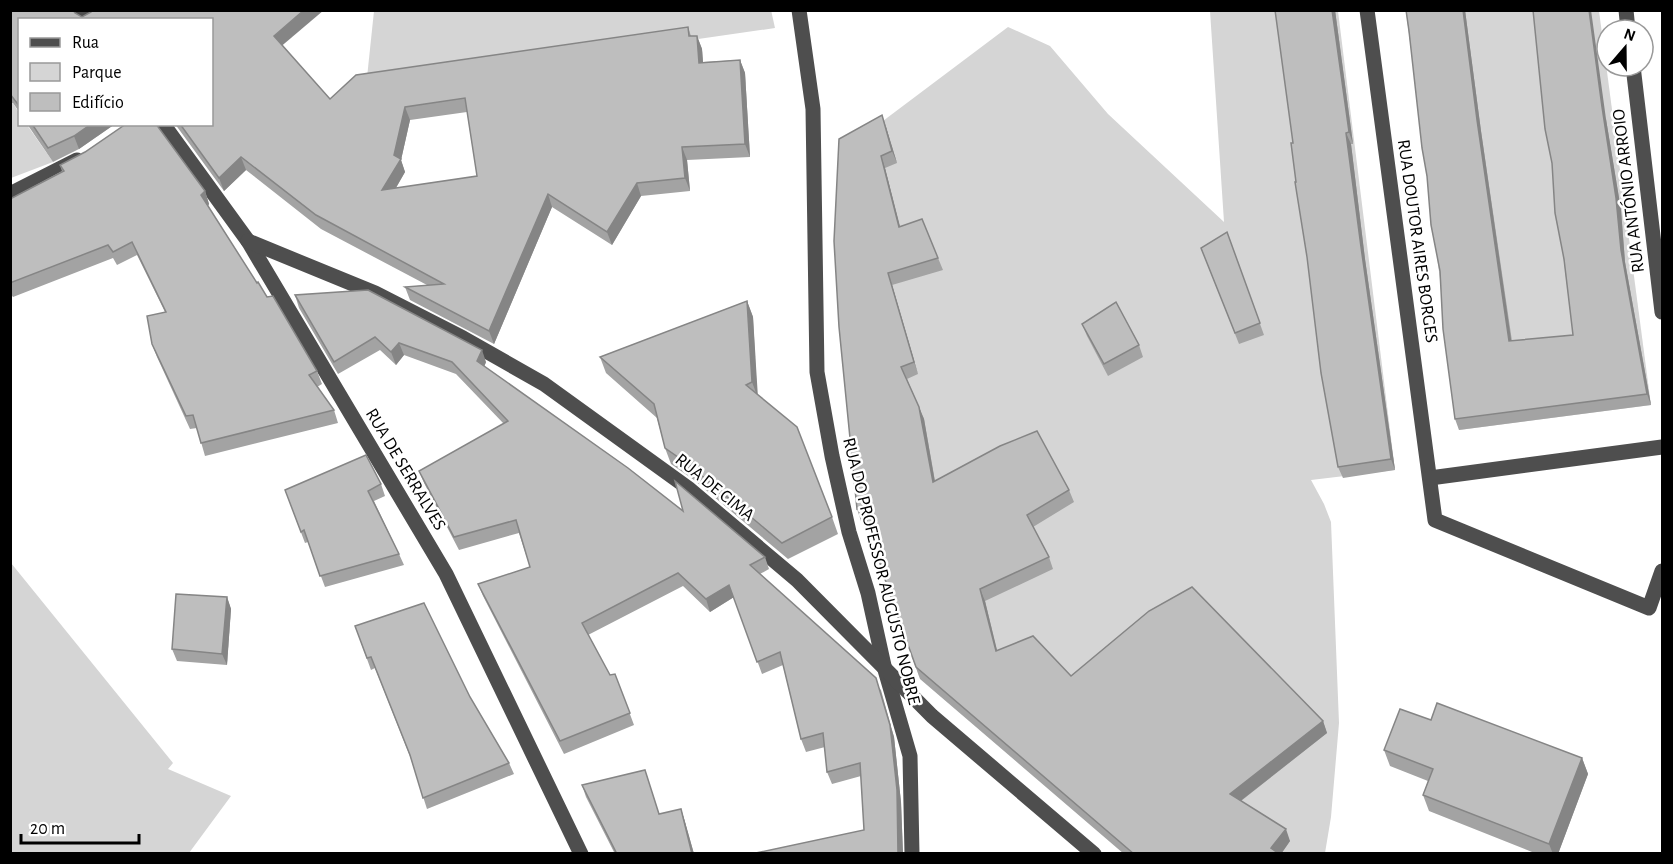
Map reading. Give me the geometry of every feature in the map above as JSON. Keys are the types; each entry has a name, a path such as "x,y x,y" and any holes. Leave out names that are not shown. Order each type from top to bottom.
{"street":[{"name":"RUA DO PROFESSOR AUGUSTO NOBRE","path":"799,10 813,109 817,372 846,522 868,593 885,670 910,756 912,854"},
{"name":"RUA DOUTOR AIRES BORGES","path":"1367,10 1435,520 1649,608 1662,571"},
{"name":"RUA ANTÓNIO ARROIO","path":"1634,78 1662,312"},
{"name":"RUA DE SERRALVES","path":"164,126 248,241 446,574 581,854"},
{"path":"10,194 93,150"},
{"name":"RUA DE CIMA","path":"248,241 375,293 463,338 544,384 688,488 797,580 932,716 1094,854"},
{"path":"1430,478 1662,447"}],"green space":[{"path":"771,10 775,28 366,87 374,11"},
{"path":"1210,11 1338,11 1395,470 1311,480 1331,522 1339,723 1331,817 1325,853 1124,853 919,676 881,564 843,151 1008,27 1050,46 1108,114 1224,222"},
{"path":"1406,11 1599,11 1600,18 1595,18 1595,78 1608,78 1651,405 1459,430"},
{"path":"13,103 18,111 18,126 28,126 53,162 11,178 10,105"},
{"path":"11,563 173,763 168,769 231,796 189,853 11,853"}],"building":[{"path":"10,10 73,10 82,17 91,10 304,10 274,36 330,99 356,75 688,27 689,36 697,36 699,63 740,60 745,144 682,147 685,178 637,183 607,232 548,194 489,331 405,287 444,284 316,215 241,157 219,178 181,126 213,126 213,18 18,18 18,104 10,94","holes":["465,98 477,176 382,190 401,159 394,155 405,107"]},
{"path":"1275,10 1332,10 1349,132 1346,133 1391,459 1338,467 1321,373"},
{"path":"1406,10 1463,10 1509,341 1573,335 1564,259 1555,213 1552,163 1545,129 1533,10 1589,10 1595,55 1595,78 1598,78 1616,198 1621,250 1647,394 1455,419 1443,329 1440,271 1431,225"},
{"path":"882,115 892,151 881,156 899,227 922,219 938,258 888,273 914,362 901,367 919,407 933,482 1000,446 1037,431 1069,490 1027,515 1049,557 980,589 996,651 1033,636 1071,676 1149,611 1192,587 1323,721 1230,794 1286,829 1271,848 1279,854 1134,854 916,667 862,506 857,509 839,327 834,241 839,139"},
{"path":"33,126 88,126 74,136 48,148"},
{"path":"123,126 157,126 205,191 201,195 257,283 267,297 273,296 317,371 309,375 334,410 201,443 193,415 186,416 152,344 147,316 166,312 132,242 113,252 108,245 10,283 10,199 64,171 60,165 85,152"},
{"path":"1227,232 1260,323 1235,333 1201,248"},
{"path":"368,290 482,350 477,361 628,468 683,511 675,481 765,557 750,565 876,678 890,725 897,790 898,854 751,854 864,830 860,763 827,772 823,733 801,739 780,652 757,662 729,585 706,599 678,573 582,623 610,675 615,674 630,713 560,741 478,584 530,567 516,520 454,537 419,471 508,421 452,362 399,343 391,352 375,337 334,362 295,295"},
{"path":"747,301 752,382 746,385 797,427 832,517 782,543 688,464 665,448 654,404 600,357"},
{"path":"1116,302 1139,345 1104,364 1082,324"},
{"path":"366,455 381,484 368,491 399,554 320,576 304,530 301,532 285,490"},
{"path":"176,594 227,597 222,654 172,649"},
{"path":"424,603 470,697 509,763 423,798 410,755 371,657 367,658 355,626"},
{"path":"1437,703 1582,758 1549,844 1423,795 1433,769 1384,750 1400,709 1431,720"},
{"path":"645,770 659,814 681,809 692,854 617,854 582,785"}]}
